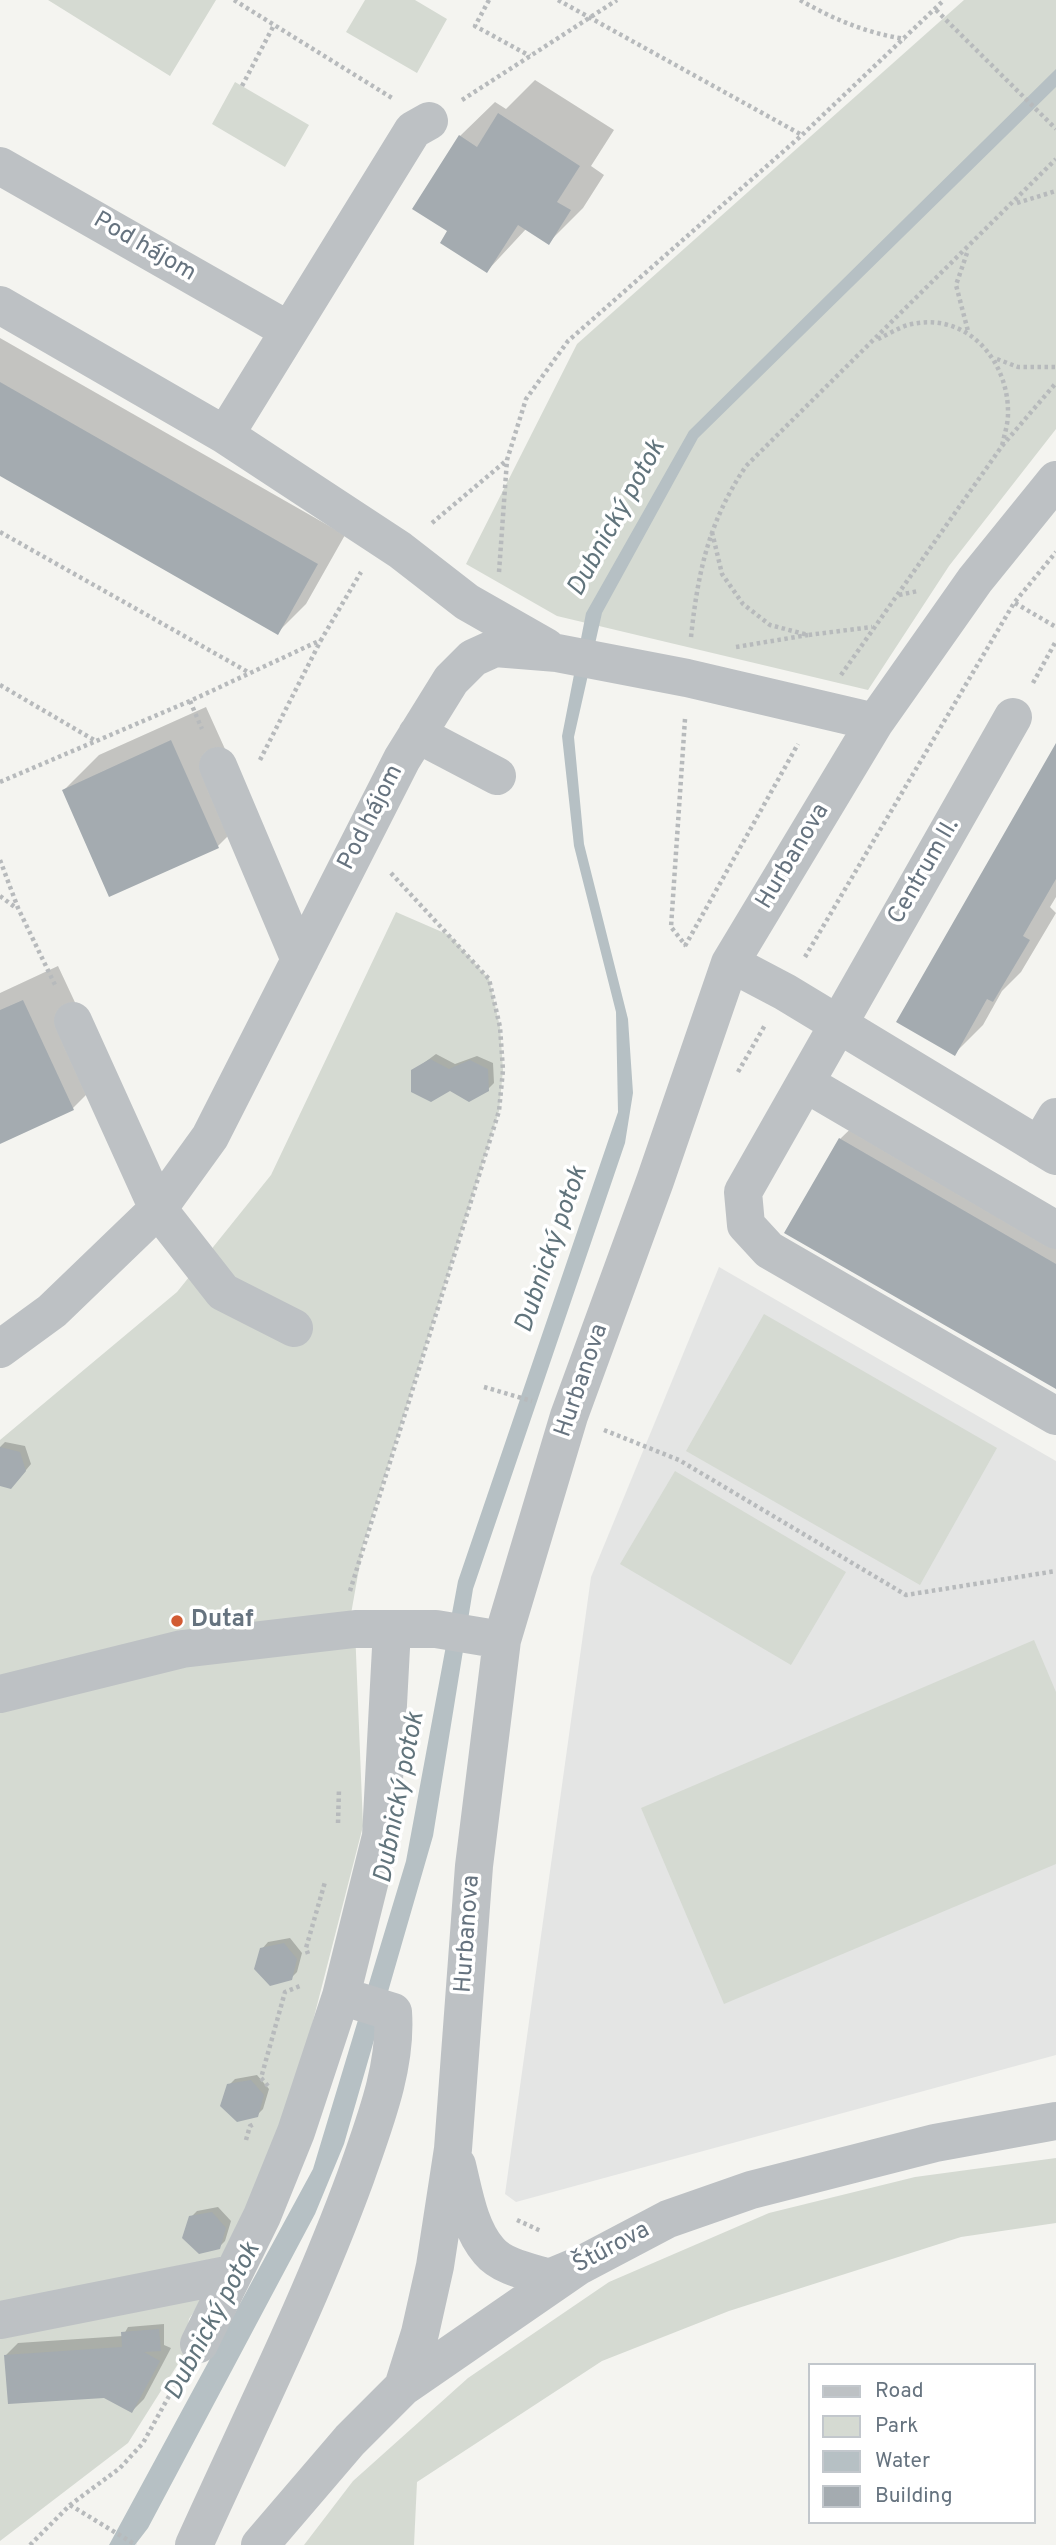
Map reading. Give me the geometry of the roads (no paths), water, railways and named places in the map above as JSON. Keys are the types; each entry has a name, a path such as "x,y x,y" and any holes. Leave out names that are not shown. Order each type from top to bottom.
{"street":[{"path":"225,435 413,130 429,121"},
{"name":"Pod hájom","path":"0,166 288,330"},
{"path":"0,305 225,435 400,550 467,602 557,653 687,678 875,722"},
{"name":"Hurbanova","path":"403,2387 420,2333 435,2266 453,2149 488,1638 655,1181 730,963 875,722 975,580 1056,480"},
{"name":"Pod hájom","path":"0,1349 52,1311 158,1209 210,1137 417,734 451,680 467,641 467,602"},
{"name":"Pod hájom","path":"451,680 472,658 495,648 557,653"},
{"name":"Centrum II.","path":"1013,717 743,1192 746,1225 769,1250 1056,1416"},
{"path":"417,734 497,776"},
{"path":"218,766 300,960"},
{"path":"730,963 785,992 837,1027 1050,1140"},
{"path":"72,1021 158,1209 223,1292 294,1328"},
{"path":"805,1083 1056,1230"},
{"path":"199,2344 262,2216 296,2132 343,1996 381,1836 392,1629"},
{"path":"0,1694 182,1649 339,1631 392,1629 436,1629 488,1638"},
{"path":"194,2545 330,2246 370,2135 396,2042 393,2012 343,1996"},
{"name":"Štúrova","path":"260,2545 350,2440 403,2387 577,2267 668,2219 751,2190 935,2143 1056,2121"},
{"path":"453,2149 470,2214 490,2252 513,2266 549,2278 577,2267"},
{"path":"0,2320 232,2274"}],"water":[{"path":"1056,69 1056,87 698,438 602,613 574,737 584,844 628,1019 633,1093 625,1143 473,1589 433,1836 344,2144 315,2214 148,2528 135,2545 109,2545 313,2169 406,1861 458,1581 618,1112 616,1012 574,846 562,736 586,613 689,431"}],"place":[{"name":"Dutaf","path":"177,1621"}],"water label":[{"name":"Dubnický potok","path":"618,519"},
{"name":"Dubnický potok","path":"553,1250"},
{"name":"Dubnický potok","path":"401,1798"},
{"name":"Dubnický potok","path":"214,2322"}]}
